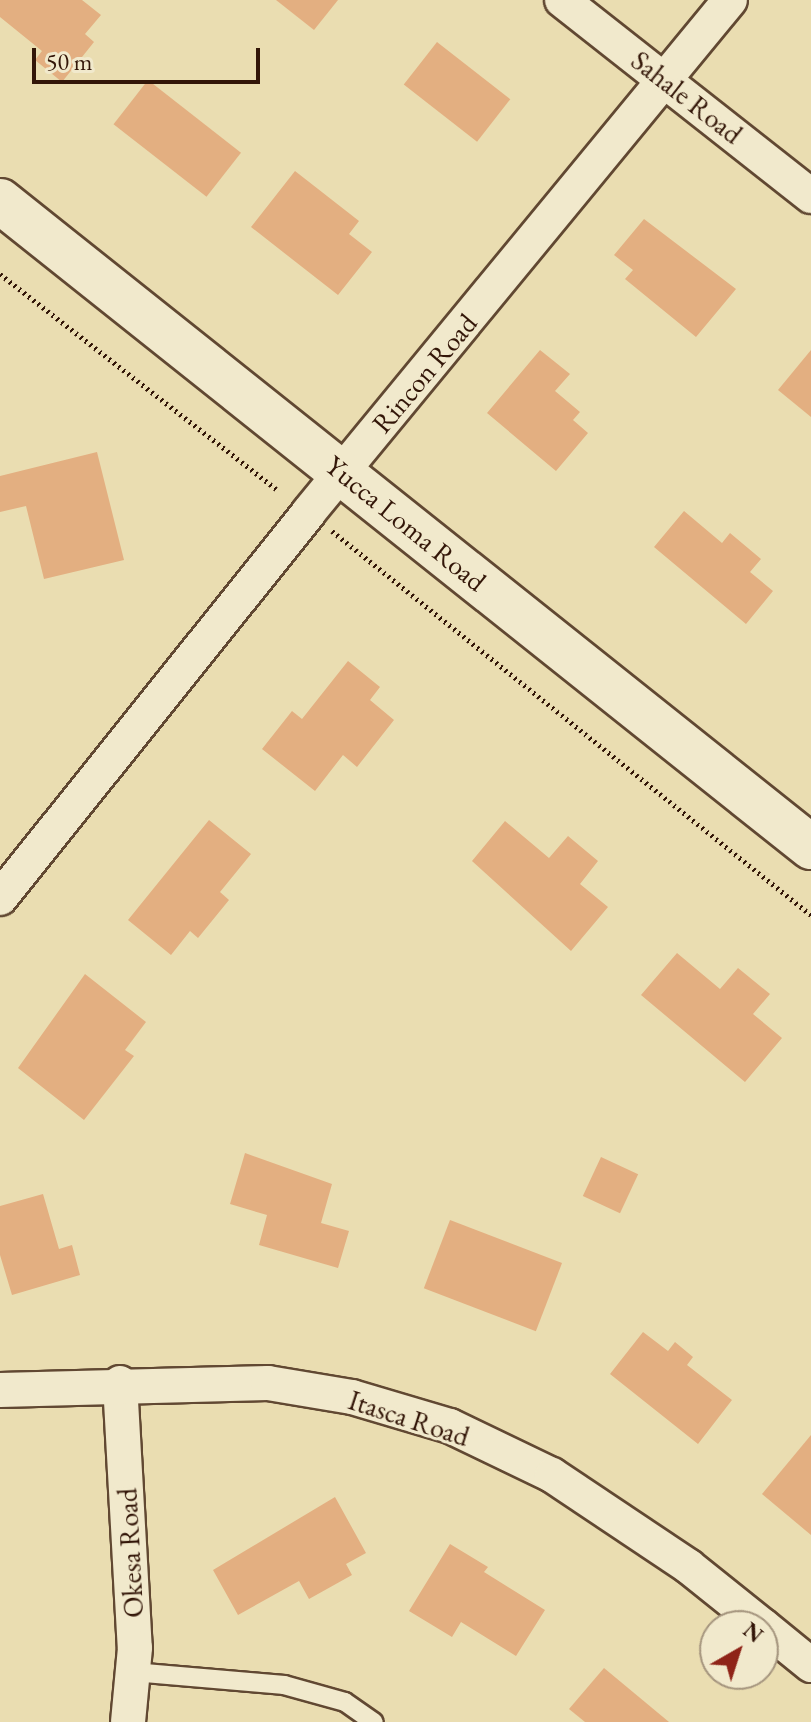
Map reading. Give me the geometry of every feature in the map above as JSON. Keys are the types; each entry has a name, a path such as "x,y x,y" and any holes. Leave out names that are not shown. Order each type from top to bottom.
{"main road":[{"name":"Yucca Loma Road","path":"0,201 811,847"}],"street":[{"name":"Sahale Road","path":"562,0 811,196"},
{"name":"Rincon Road","path":"0,898 342,472 730,0"},
{"name":"Itasca Road","path":"0,1390 120,1383 268,1383 352,1397 450,1426 552,1475 688,1566 743,1610"},
{"name":"Okesa Road","path":"120,1383 133,1672 128,1722"},
{"name":"Itasca Road","path":"779,1639 811,1665"}],"lane":[{"path":"133,1672 284,1685 345,1702 374,1722"}],"path":[{"path":"0,274 276,489"},
{"path":"331,531 811,915"}],"building":[{"path":"0,0 82,0 101,15 85,34 94,42 62,82 35,60 42,51 0,17"},
{"path":"276,0 338,0 314,30"},
{"path":"437,42 510,99 477,142 404,85"},
{"path":"148,80 241,153 207,197 114,124"},
{"path":"295,171 359,221 349,234 372,252 338,295 251,227"},
{"path":"644,219 736,289 696,337 625,279 633,270 614,255"},
{"path":"540,350 570,374 555,391 580,412 573,420 588,433 556,471 487,413"},
{"path":"811,350 811,417 778,390"},
{"path":"97,452 124,560 44,579 26,506 0,512 0,476"},
{"path":"684,511 722,543 730,533 761,559 750,572 773,591 746,624 654,547"},
{"path":"348,661 380,687 370,700 394,720 357,767 343,755 315,791 262,749 292,711 302,719"},
{"path":"209,820 251,854 220,892 229,900 198,938 190,931 171,955 128,920"},
{"path":"505,821 549,858 568,836 598,861 580,884 608,907 571,951 472,861"},
{"path":"677,953 720,989 738,968 770,994 753,1014 782,1038 745,1082 641,995"},
{"path":"85,974 146,1022 125,1050 134,1056 84,1120 18,1068"},
{"path":"245,1153 332,1184 321,1223 349,1231 338,1268 259,1245 267,1215 230,1204"},
{"path":"601,1157 638,1174 620,1213 583,1196"},
{"path":"43,1194 59,1249 72,1245 80,1275 12,1295 0,1255 0,1206"},
{"path":"450,1220 562,1263 536,1331 424,1288"},
{"path":"643,1332 668,1351 675,1342 693,1357 687,1365 732,1400 698,1444 610,1374"},
{"path":"811,1435 811,1535 762,1494"},
{"path":"335,1497 366,1553 346,1564 352,1575 309,1599 299,1581 238,1615 213,1570"},
{"path":"450,1544 488,1567 484,1572 545,1610 516,1656 461,1622 452,1637 409,1611"},
{"path":"604,1668 669,1722 585,1722 569,1709"}]}
